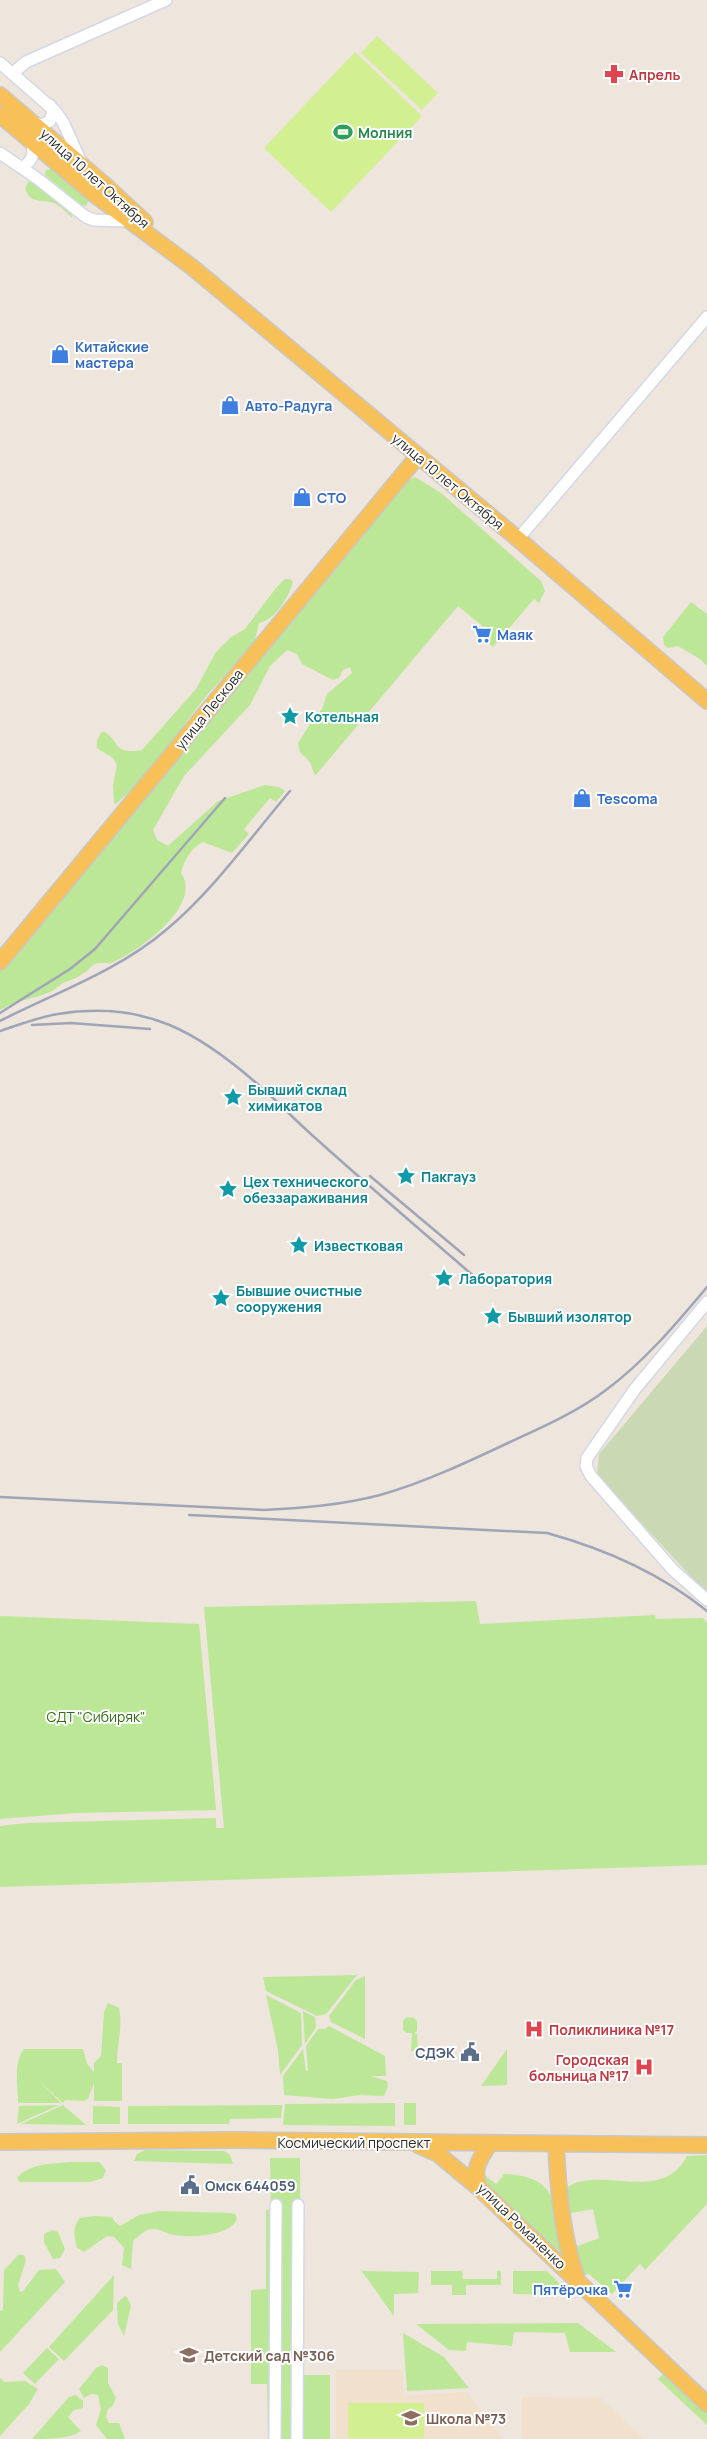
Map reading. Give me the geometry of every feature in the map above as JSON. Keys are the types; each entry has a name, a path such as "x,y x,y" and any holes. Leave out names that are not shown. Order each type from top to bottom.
{"main road":[{"name":"улица 10 лет Октября","path":"0,95 83,166 167,242 187,263"},
{"name":"улица 10 лет Октября","path":"0,115 129,220 187,263 518,539 707,702"},
{"name":"улица Лескова","path":"0,962 418,456"},
{"name":"Космический проспект","path":"0,2142 407,2142 707,2145"},
{"path":"407,2142 438,2154 480,2189"},
{"name":"улица Романенко","path":"490,2143 478,2161 475,2171 476,2181 480,2189 707,2404"},
{"name":"улица Романенко","path":"556,2144 558,2195 569,2254 577,2280"}],"street":[{"path":"13,73 26,62 166,0"},
{"path":"0,63 49,104 63,122 83,166"},
{"path":"33,122 42,125 50,121 53,112 49,104"},
{"path":"22,168 33,159 34,154 31,140"},
{"path":"0,153 86,217 94,220 129,220"},
{"path":"518,539 707,317"},
{"path":"707,1302 635,1389 587,1458 586,1466 591,1476 672,1570 707,1600"},
{"path":"275,2439 276,2205"},
{"path":"297,2439 298,2205"}],"shaded area":[{"name":"Школа №73","path":"336,2370 403,2370 403,2396 467,2392 503,2439 336,2439"},
{"name":"Школа №73","path":"522,2397 601,2398 644,2439 522,2439"}],"green space":[{"path":"377,36 438,93 422,110 361,53"},
{"name":"Молния","path":"355,52 422,116 331,212 264,148"},
{"path":"50,169 58,172 89,199 86,206 81,205 45,175 46,170"},
{"path":"29,181 33,181 72,214 72,218 62,208 52,202 38,201 30,197 25,188"},
{"path":"415,477 441,493 541,581 545,591 539,603 534,599 493,647 481,636 486,629 458,606 315,776 310,762 300,752 298,743 322,709 327,694 352,673 350,667 343,670 339,678 333,680 302,664 297,654 287,650 270,666 250,705 184,776 153,830 157,840 168,846 218,801 265,785 279,787 285,791 276,802 270,798 244,829 249,834 232,853 203,842 192,851 186,859 181,873 186,886 183,899 176,913 151,939 122,958 111,963 94,965 84,973 63,983 52,991 0,1010 0,966 400,485"},
{"path":"285,579 290,579 293,582 288,594 276,613 259,623 254,644 207,695 140,782 116,804 114,803 113,785 117,765 113,758 97,748 97,741 103,731 121,749 126,751 142,750 196,689 216,652 230,638 245,629"},
{"path":"691,602 707,614 707,666 700,659 678,646 668,648 664,645 663,637"},
{"path":"707,1326 707,1594 597,1475 599,1454"},
{"path":"476,1601 480,1624 655,1615 656,1619 703,1618 707,1623 707,1865 0,1887 0,1826 27,1823 216,1818 216,1828 224,1828 204,1607"},
{"name":"СДТ \"Сибиряк\"","path":"0,1616 199,1624 216,1810 76,1813 0,1819"},
{"path":"357,1975 326,2014 317,2016 266,1991 263,1977"},
{"path":"365,1976 365,2039 331,2022 329,2016 356,1980"},
{"path":"266,1995 301,2013 302,2045 280,2075 278,2050"},
{"path":"108,2003 119,2008 120,2015 117,2063 122,2063 122,2101 94,2101 94,2083 88,2099 84,2101 65,2100 63,2103 38,2080 61,2103 18,2103 17,2067 24,2049 83,2049 87,2064 94,2072 94,2063 101,2056 104,2012"},
{"path":"303,2011 315,2017 316,2027 305,2044"},
{"path":"407,2017 414,2018 417,2021 417,2031 414,2033 417,2034 418,2051 411,2051 412,2033 406,2033 403,2030 403,2021"},
{"path":"329,2026 385,2056 386,2076 370,2076 387,2081 388,2086 384,2096 359,2095 333,2099 284,2095 283,2076 303,2049 306,2071 308,2071 306,2046 318,2029 325,2029"},
{"path":"507,2049 507,2085 481,2086"},
{"path":"395,2103 395,2126 283,2125 285,2104"},
{"path":"404,2103 416,2103 416,2125 404,2125"},
{"path":"59,2105 17,2124 19,2106"},
{"path":"63,2105 86,2125 21,2124"},
{"path":"282,2105 281,2118 230,2119 229,2124 128,2124 128,2106"},
{"path":"93,2106 120,2107 120,2124 93,2124"},
{"path":"145,2150 224,2151 230,2155 233,2164 134,2161 137,2154"},
{"path":"707,2155 707,2204 645,2270 640,2264 612,2294 589,2274 581,2276 573,2248 599,2238 593,2209 566,2214 565,2189 578,2182 594,2180 646,2182 662,2179 676,2171 687,2156"},
{"path":"270,2158 300,2158 301,2375 330,2375 330,2439 268,2439 267,2384 251,2384 251,2290 266,2289 266,2210 271,2209"},
{"path":"99,2162 106,2170 103,2178 90,2182 20,2182 17,2178 28,2169 48,2164"},
{"path":"483,2174 496,2184 503,2176 502,2174 535,2180 545,2187 555,2209 561,2255 485,2188"},
{"path":"160,2211 230,2213 235,2214 237,2218 228,2229 199,2236 181,2236 157,2229 147,2230 133,2241 131,2269 122,2265 124,2248 114,2237 107,2236 84,2252 77,2248 74,2232 80,2218 94,2216 112,2217 120,2226 139,2215"},
{"path":"53,2230 58,2232 65,2249 60,2258 53,2259 44,2242 44,2234"},
{"path":"18,2255 24,2255 26,2260 18,2285 20,2292 23,2291 39,2270 56,2269 65,2282 0,2352 0,2311 3,2310 4,2270"},
{"path":"361,2271 419,2272 418,2293 394,2294 394,2316"},
{"path":"431,2271 462,2271 463,2279 497,2279 497,2271 501,2271 501,2285 466,2285 466,2295 452,2295 452,2285 431,2285"},
{"path":"513,2271 547,2271 571,2295 513,2294"},
{"path":"114,2275 113,2310 64,2361 49,2347"},
{"path":"125,2296 131,2306 124,2336 118,2324 117,2303"},
{"path":"578,2323 616,2352 570,2352 565,2333 514,2332 512,2346 467,2342 466,2351 449,2350 416,2324"},
{"path":"403,2333 444,2357 469,2388 407,2391"},
{"path":"47,2348 59,2359 35,2384 23,2373"},
{"path":"102,2365 108,2368 108,2383 116,2398 112,2407 108,2409 106,2417 109,2423 119,2423 125,2439 107,2439 96,2425 101,2409 98,2395 91,2394 84,2398 79,2389 96,2368"},
{"path":"666,2371 707,2410 707,2425 658,2379"},
{"path":"0,2378 4,2382 25,2381 38,2389 29,2404 0,2436"},
{"path":"76,2395 83,2401 83,2408 74,2410 68,2417 81,2431 65,2437 32,2439 69,2397"},
{"path":"348,2403 424,2403 424,2438 348,2438"}],"railway":[{"path":"0,1021 128,958 166,930 199,899 231,864 290,791"},
{"path":"0,1013 70,969 95,949 225,798"},
{"path":"0,1031 51,1015 89,1011 118,1012 144,1016 193,1036 239,1068 332,1153 477,1279"},
{"path":"32,1025 71,1023 150,1029"},
{"path":"370,1176 464,1255"},
{"path":"0,1497 264,1510 322,1506 380,1495 463,1464 572,1412 606,1390 634,1367 672,1328 707,1287"},
{"path":"189,1515 547,1533 569,1539 631,1564 670,1585 707,1611"}],"place":[{"name":"Апрель","path":"614,74"},
{"name":"Молния","path":"343,132"},
{"name":"Китайские мастера","path":"60,354"},
{"name":"Авто-Радуга","path":"230,405"},
{"name":"СТО","path":"302,497"},
{"name":"Маяк","path":"482,634"},
{"name":"Котельная","path":"290,716"},
{"name":"Tescoma","path":"582,798"},
{"name":"Бывший склад химикатов","path":"233,1097"},
{"name":"Пакгауз","path":"406,1176"},
{"name":"Цех технического обеззараживания","path":"228,1189"},
{"name":"Известковая","path":"299,1245"},
{"name":"Лаборатория","path":"444,1278"},
{"name":"Бывшие очистные сооружения","path":"221,1298"},
{"name":"Бывший изолятор","path":"493,1316"},
{"name":"Поликлиника №17","path":"534,2029"},
{"name":"СДЭК","path":"470,2052"},
{"name":"Городская больница №17","path":"644,2067"},
{"name":"Омск 644059","path":"190,2185"},
{"name":"Пятёрочка","path":"623,2289"},
{"name":"Детский сад №306","path":"189,2355"},
{"name":"Школа №73","path":"411,2418"}]}
